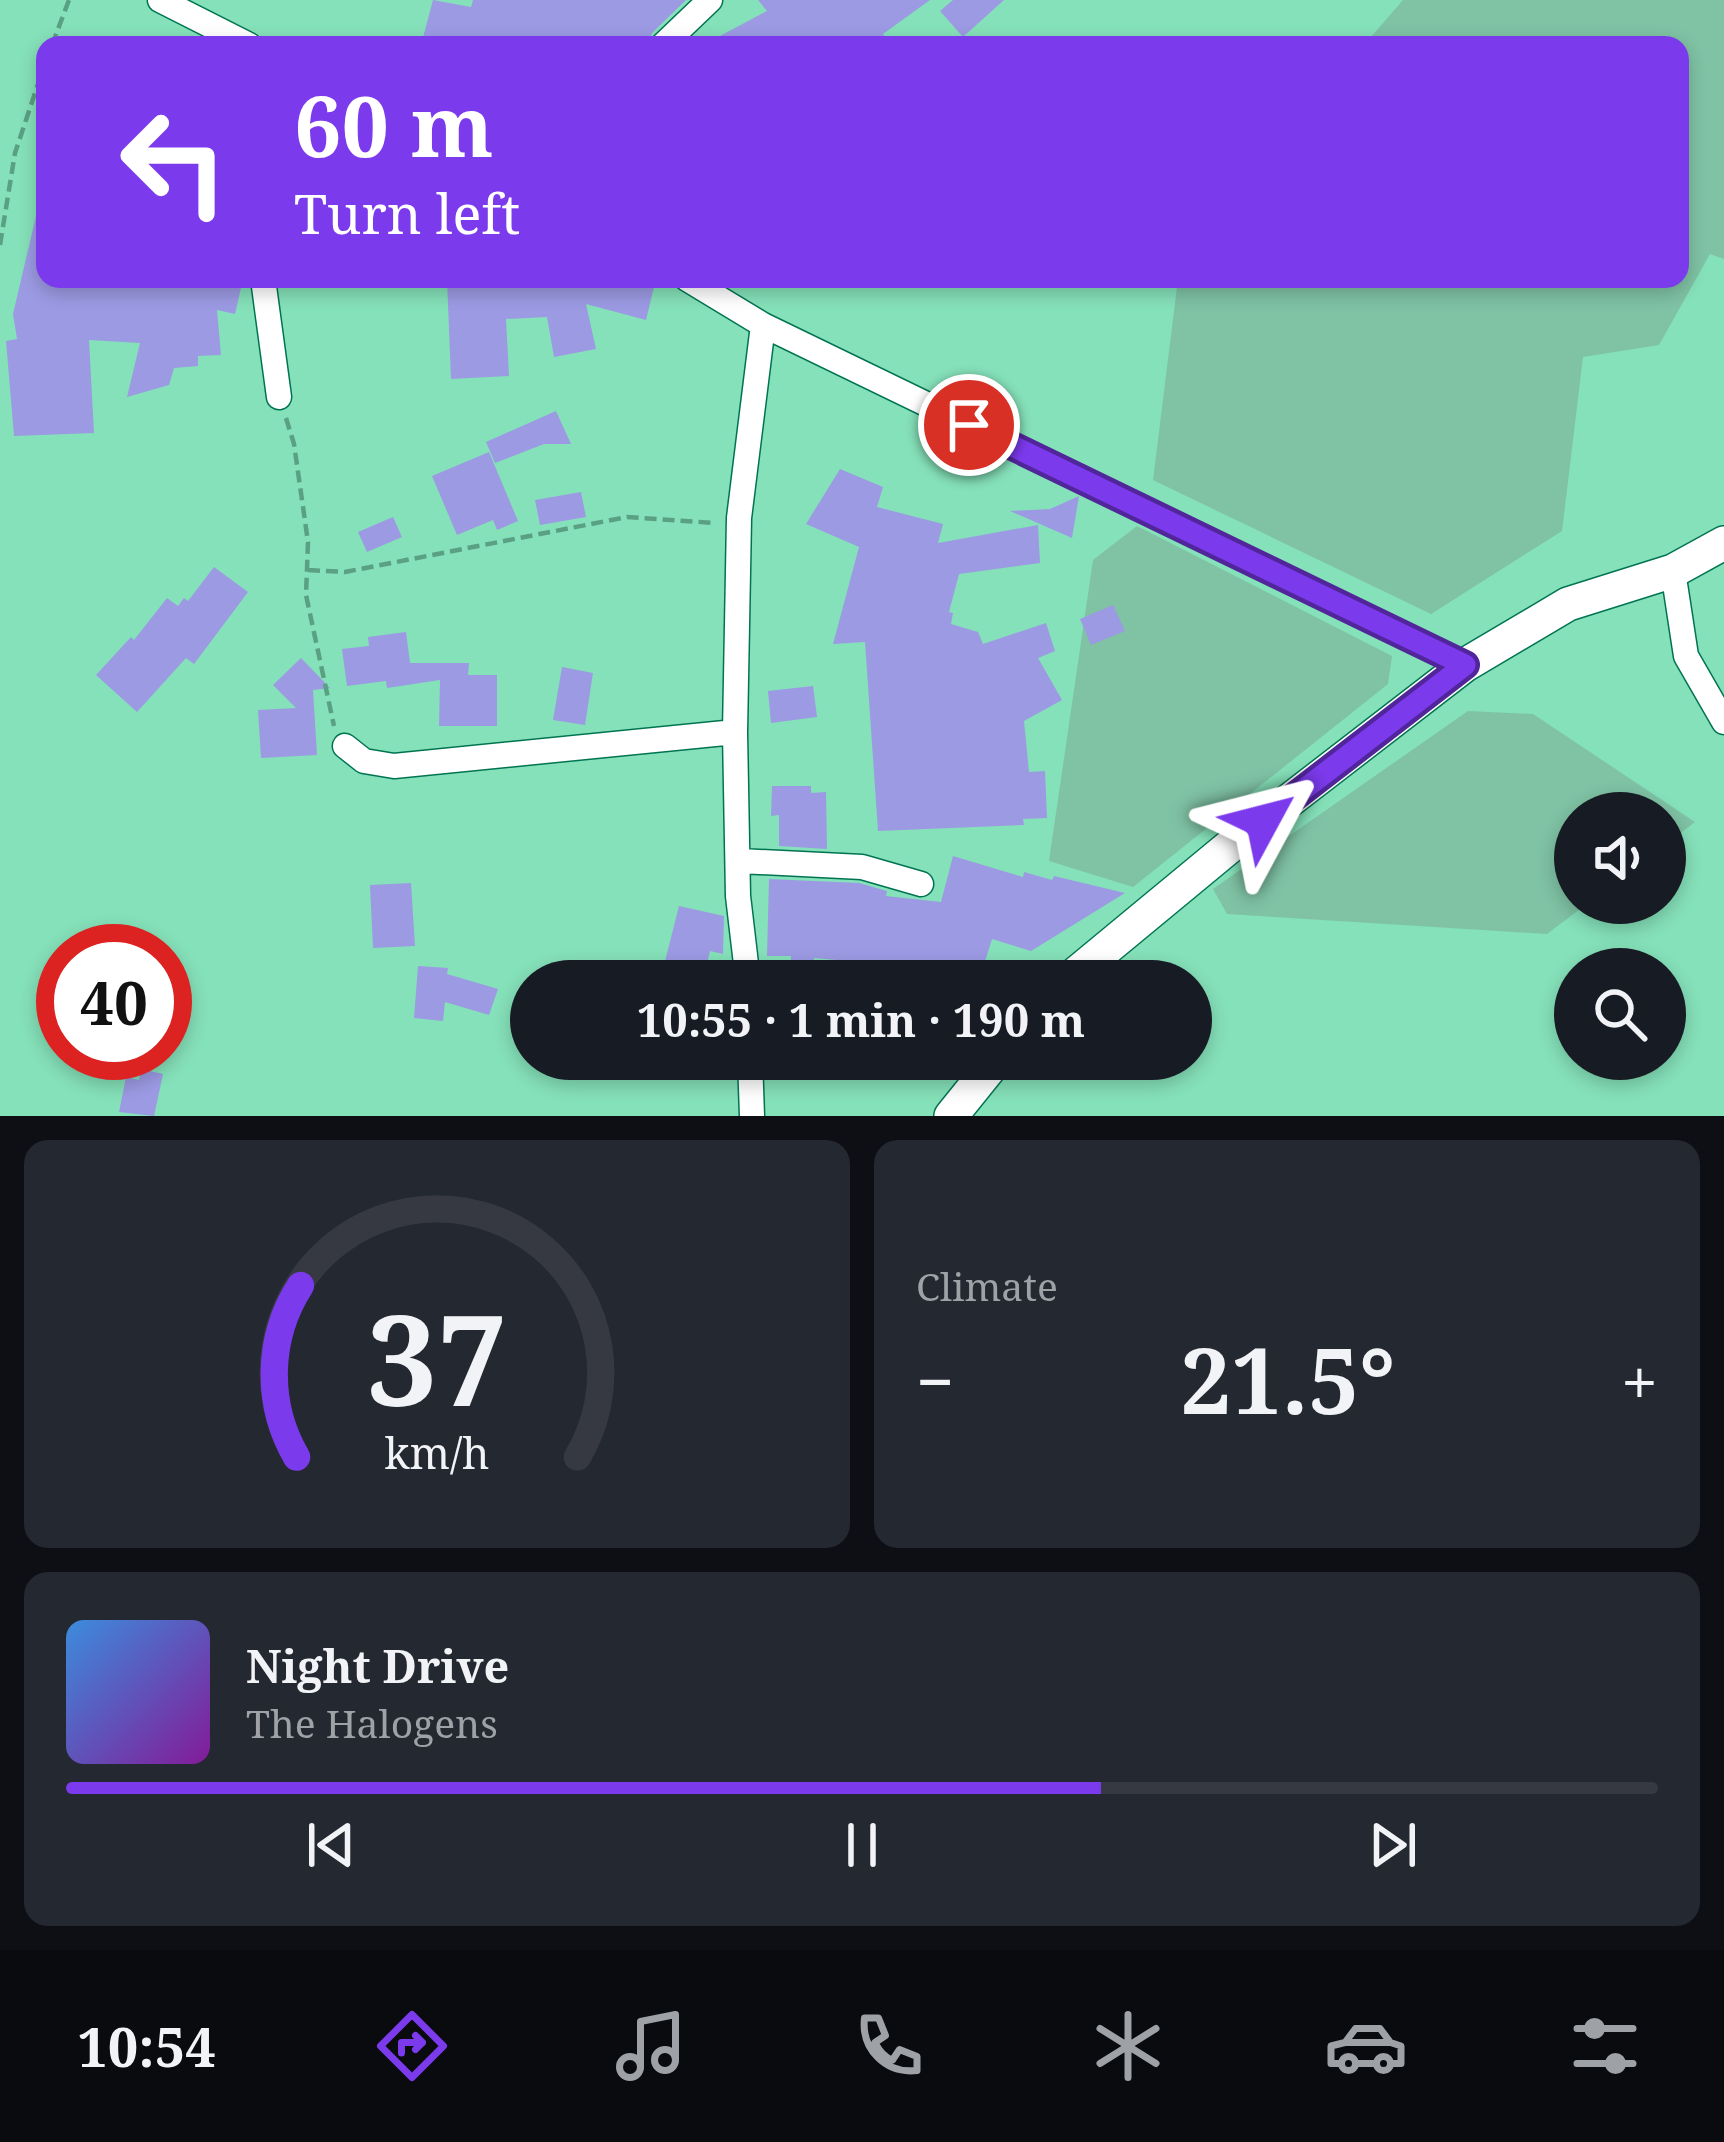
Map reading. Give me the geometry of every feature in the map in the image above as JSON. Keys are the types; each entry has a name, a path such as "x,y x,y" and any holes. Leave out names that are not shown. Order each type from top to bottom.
{"street":[{"path":"160,0 227,36"},
{"path":"672,36 710,0"},
{"path":"264,288 279,398"},
{"path":"702,288 763,325 1465,665"},
{"path":"746,960 738,896 735,732 739,518 763,325"},
{"path":"1092,960 1229,847 1465,665 1568,604 1672,571 1724,543"},
{"path":"1672,571 1686,656 1724,722"},
{"path":"345,746 364,761 394,766 735,732"},
{"path":"740,861 862,867 921,884"},
{"path":"750,1080 752,1116"},
{"path":"951,1116 980,1080"}],"path":[{"path":"55,36 69,0"},
{"path":"0,245 15,153 36,90"},
{"path":"279,398 294,444 308,570 306,595 334,727 345,746"},
{"path":"308,570 345,572 627,517 705,525 739,518"}],"green space":[{"path":"1403,0 1724,0 1724,259 1710,254 1659,345 1583,357 1562,531 1431,614 1153,480 1177,288 1689,288 1689,36 1372,36"},
{"path":"1137,526 1392,656 1388,684 1133,887 1049,861 1093,560"},
{"path":"1468,711 1533,714 1650,792 1554,792 1554,924 1560,924 1547,934 1227,914 1213,889"}],"building":[{"path":"433,0 471,7 473,0 686,0 651,36 423,36"},
{"path":"758,0 930,0 884,36 720,36 767,11"},
{"path":"953,0 1004,0 964,36 940,11"},
{"path":"36,216 36,288 241,288 235,314 217,310 221,355 198,356 198,366 174,368 169,385 127,397 140,343 89,340 94,433 14,436 6,341 17,339 13,314"},
{"path":"447,288 654,288 646,320 586,304 596,349 554,357 547,317 506,319 509,376 451,379"},
{"path":"556,411 571,444 544,444 495,463 486,442"},
{"path":"489,452 518,521 497,530 493,520 457,535 432,476"},
{"path":"840,469 883,487 877,507 943,524 938,543 1038,525 1040,563 959,574 949,612 953,613 951,624 978,632 983,644 1046,623 1055,651 1038,658 1062,700 1024,721 1029,772 1045,771 1047,818 1023,819 1024,825 878,831 865,642 833,644 859,547 806,524"},
{"path":"581,492 586,517 540,525 535,500"},
{"path":"1079,496 1072,538 1010,511 1050,509"},
{"path":"393,517 402,537 367,552 358,532"},
{"path":"214,567 248,592 194,664 186,658 137,712 96,675 131,637 134,640 167,598 178,606 184,598 188,601"},
{"path":"1113,605 1125,631 1091,645 1080,619"},
{"path":"406,632 410,663 469,663 468,675 497,675 497,726 439,726 440,680 387,688 386,681 347,686 342,649 369,646 368,637"},
{"path":"301,658 330,688 313,690 317,755 261,758 258,710 296,708 273,685"},
{"path":"562,667 593,673 585,725 553,720"},
{"path":"813,686 817,717 771,723 768,691"},
{"path":"772,786 811,786 811,793 826,792 827,849 779,846 779,815 771,816"},
{"path":"953,856 1023,877 1024,872 1052,880 1054,876 1125,893 1031,951 992,939 986,960 767,956 769,879 859,883 887,891 886,896 941,902"},
{"path":"411,883 415,946 373,948 370,885"},
{"path":"679,906 724,916 723,954 710,951 708,960 665,960"},
{"path":"418,966 448,968 447,974 498,989 489,1015 445,1002 443,1021 414,1018"},
{"path":"125,1080 162,1080 154,1116 119,1112"}],"route":[{"path":"969,425 1465,665 1263,821"}]}
